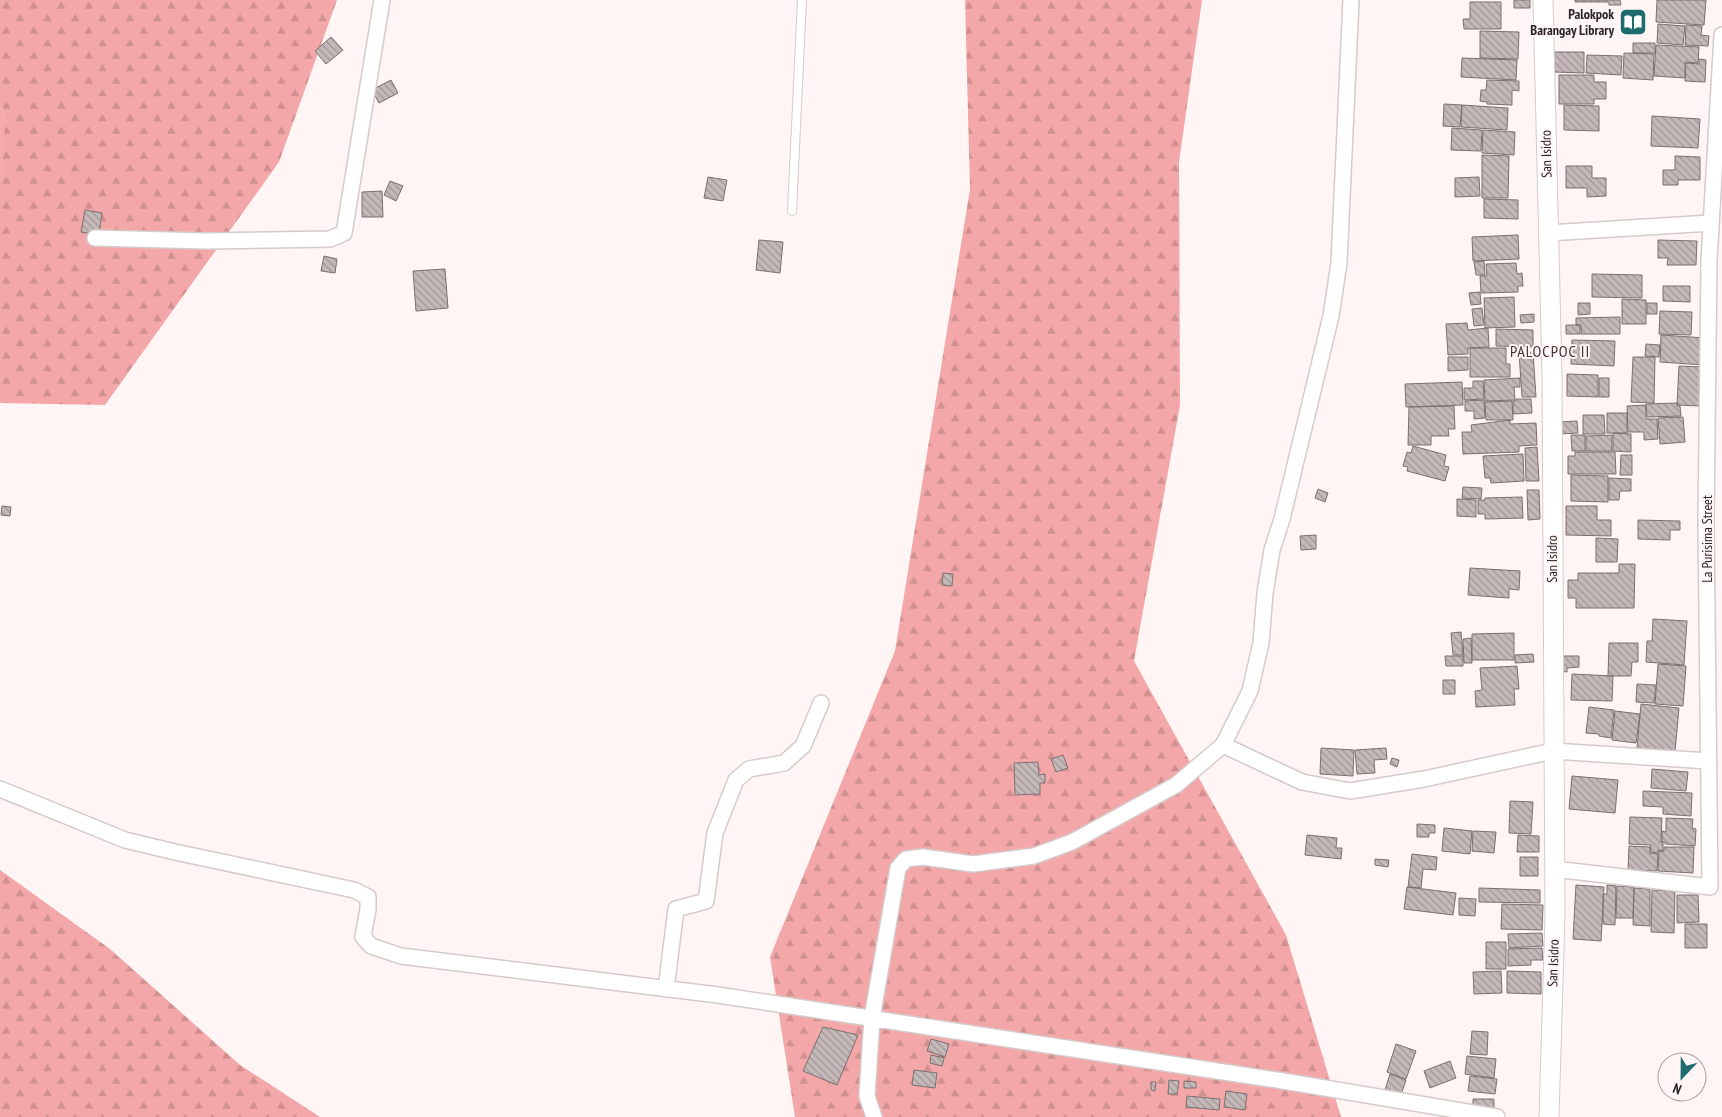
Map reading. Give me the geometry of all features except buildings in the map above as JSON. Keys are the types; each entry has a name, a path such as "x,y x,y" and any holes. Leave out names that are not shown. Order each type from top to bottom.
{"street":[{"path":"95,238 205,241 330,239 344,233 382,0"},
{"path":"874,1117 867,1096 872,1018 898,868 906,859 923,857 973,864 1034,856 1072,842 1176,786 1223,745 1250,691 1261,643 1265,593 1272,550 1282,519 1331,316 1339,263 1351,0"},
{"name":"San Isidro","path":"1543,0 1552,374 1554,915 1549,1117"},
{"name":"La Purisima Street","path":"1554,869 1716,887 1709,762 1715,612 1706,521 1715,281 1711,224 1720,106 1722,35"},
{"path":"1548,233 1711,224"},
{"path":"666,988 676,909 706,901 715,833 736,780 749,769 784,763 804,746 821,703"},
{"path":"1223,745 1302,782 1350,791 1424,779 1553,751 1709,762"},
{"path":"0,789 125,840 354,890 368,898 363,937 371,946 401,956 666,988 872,1018 1282,1081 1497,1117"}],"lane":[{"path":"792,211 802,0"}],"green space":[{"path":"0,0 337,0 279,162 105,405 0,403"},
{"path":"965,0 1202,0 1179,162 1180,405 1134,661 1286,935 1341,1117 795,1117 770,957 895,651 970,189"},
{"path":"0,870 110,949 240,1065 320,1117 0,1117"}],"waterway":[{"path":"0,108 3,112 0,172"}],"place":[{"name":"Palokpok Barangay Library","path":"1633,22"}],"district":[{"name":"PALOCPOC II","path":"1550,351"}]}
